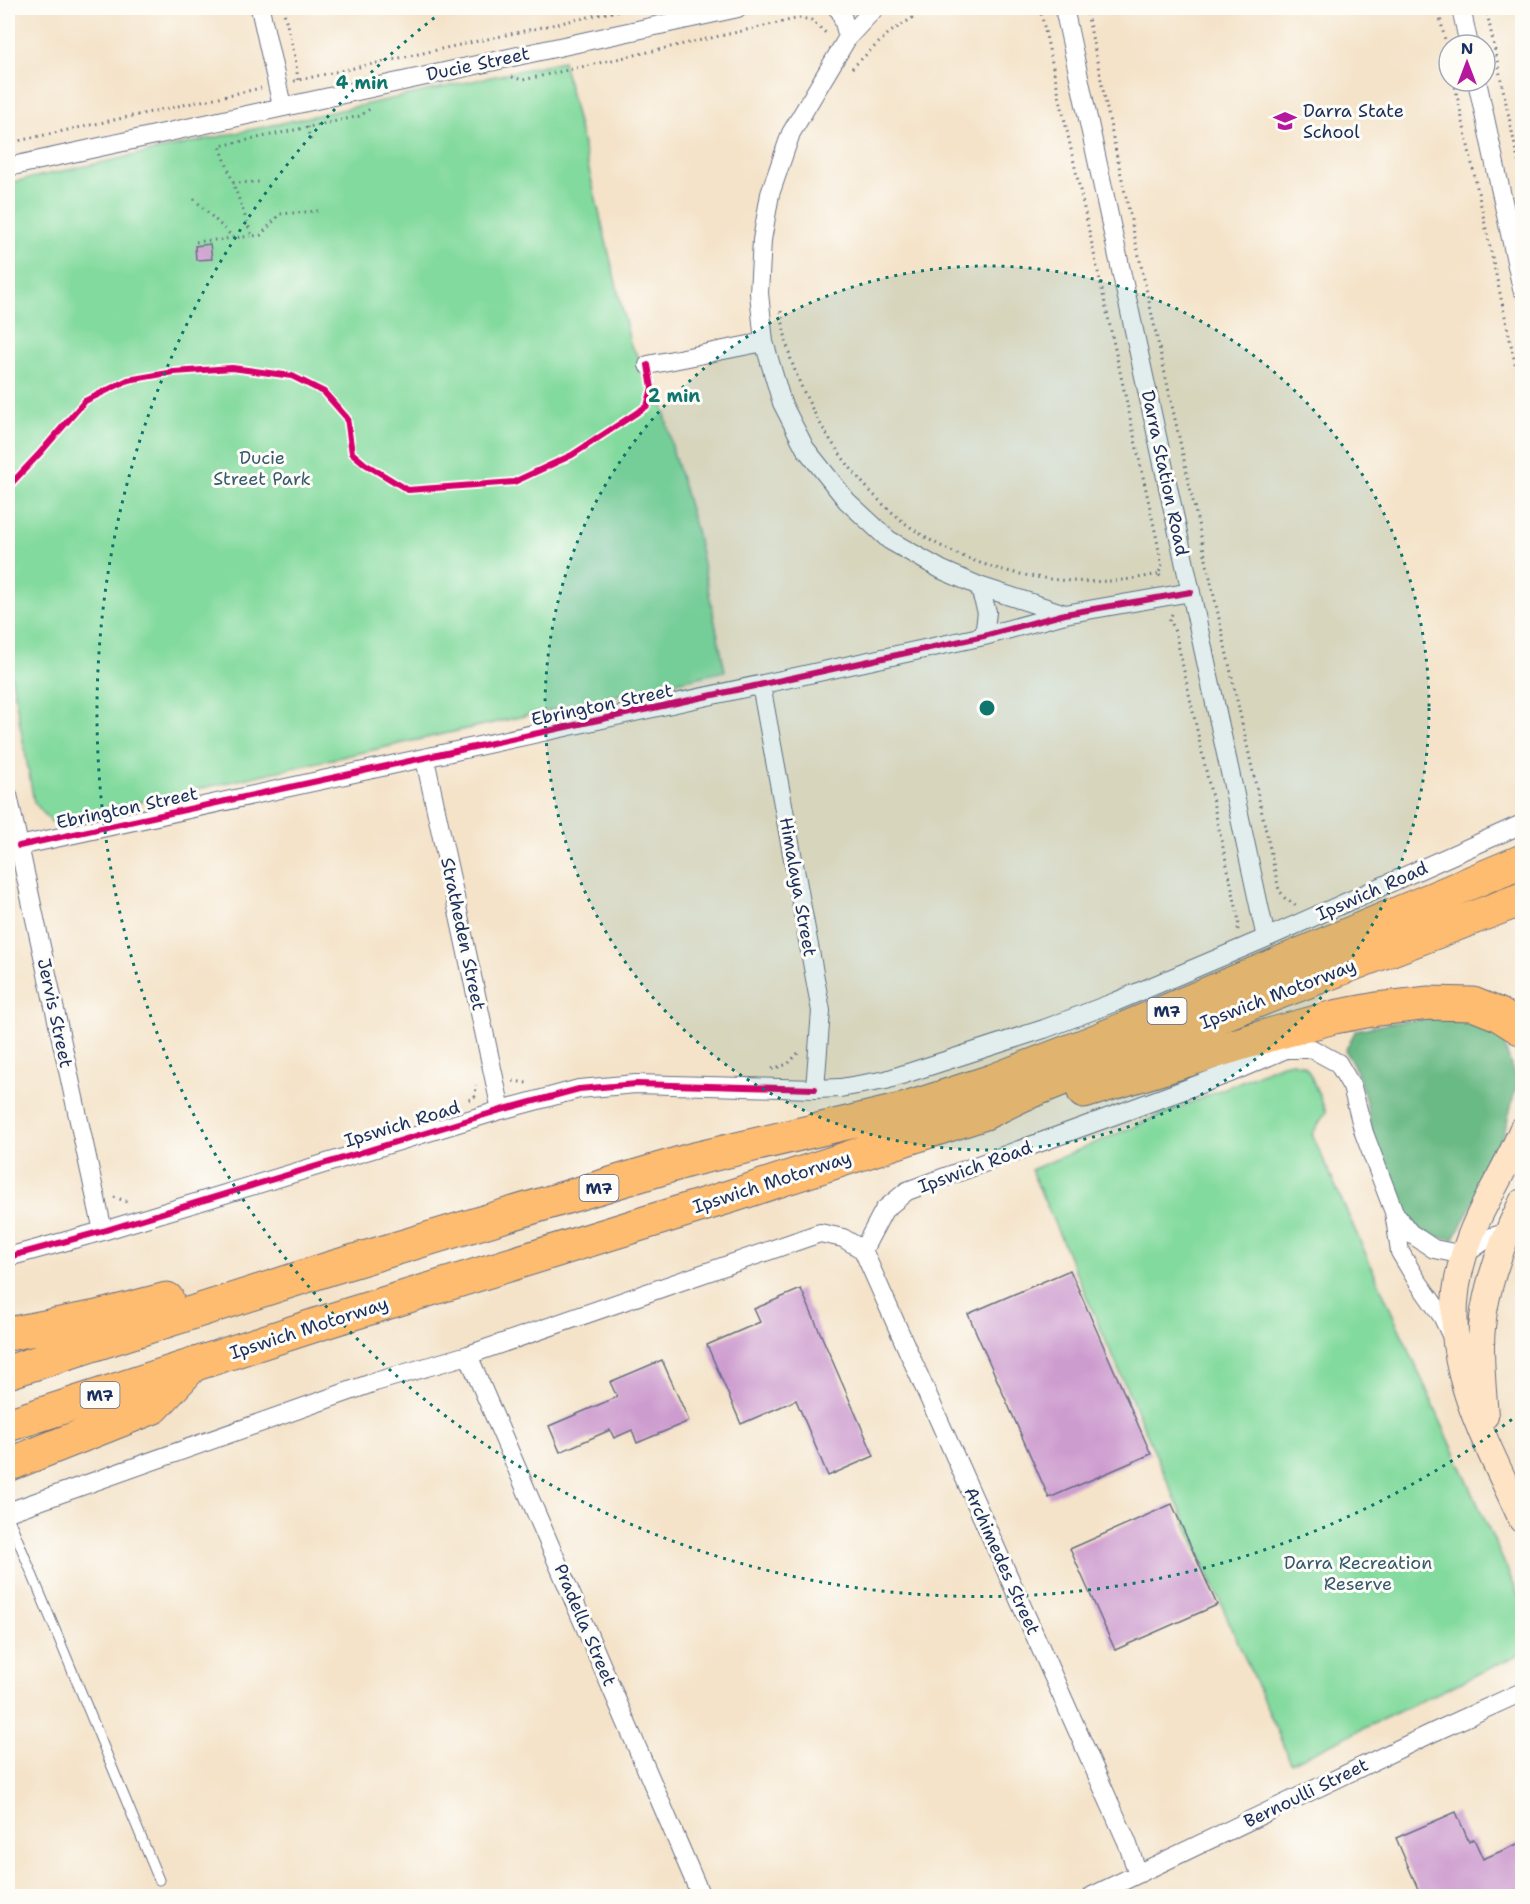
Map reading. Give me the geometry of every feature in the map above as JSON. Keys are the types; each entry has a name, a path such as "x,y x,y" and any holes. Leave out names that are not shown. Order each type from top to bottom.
{"highway":[{"name":"Ipswich Motorway","path":"8,1372 330,1268 690,1160 906,1109 992,1081 1124,1029 1522,861"},
{"name":"Ipswich Motorway","path":"8,1425 354,1313 735,1195 986,1113 1022,1095 1249,1004 1522,899"},
{"path":"986,1113 1035,1107 1269,1035 1334,1017 1377,1009 1430,1003 1473,1004 1522,1026"},
{"path":"8,1334 97,1317 300,1261 330,1268"},
{"path":"8,1465 154,1407 193,1365"}],"main road":[{"path":"1522,1130 1516,1146 1483,1207 1464,1255 1454,1311 1455,1342 1460,1372 1470,1404 1522,1521"},
{"path":"1488,1443 1481,1345 1485,1308 1494,1268 1522,1202"}],"street":[{"path":"260,8 282,106"},
{"name":"Ducie Street","path":"8,167 738,8"},
{"path":"837,8 841,12 846,41"},
{"path":"875,8 846,41 791,133 770,194 762,240 759,292 764,342 782,403 805,448 847,501 889,540 942,570 980,586 1065,614"},
{"name":"Darra Station Road","path":"1064,8 1266,938"},
{"path":"1461,8 1466,33"},
{"path":"1480,93 1522,289"},
{"path":"648,365 764,342"},
{"path":"980,586 987,612 984,636"},
{"name":"Ebrington Street","path":"19,846 761,686 984,636 1065,614 1191,592"},
{"name":"Himalaya Street","path":"761,686 821,1011 815,1089"},
{"name":"Stratheden Street","path":"426,759 501,1110"},
{"name":"Jervis Street","path":"8,795 103,1231"},
{"name":"Ipswich Road","path":"8,1257 103,1231 501,1110 579,1089 636,1084 815,1089 886,1080 1044,1029 1115,1002 1266,938 1522,824"},
{"name":"Ipswich Road","path":"863,1250 884,1210 907,1191 1208,1081 1286,1049 1312,1049 1338,1063 1352,1087 1364,1133 1394,1212 1400,1252 1442,1316 1455,1342"},
{"name":"Ipswich Road","path":"1394,1212 1410,1233 1434,1249 1464,1255"},
{"path":"1464,1255 1488,1238 1508,1232"},
{"path":"8,1512 375,1383 468,1355 820,1233 843,1238 863,1250"},
{"name":"Archimedes Street","path":"863,1250 1122,1831 1138,1874"},
{"name":"Pradella Street","path":"468,1355 701,1896"},
{"name":"Bernoulli Street","path":"1092,1896 1522,1692"}],"lane":[{"path":"8,1516 159,1880"}],"path":[{"path":"283,8 298,80"},
{"path":"8,143 630,8"},
{"path":"846,76 889,33 928,8"},
{"path":"780,308 794,369 817,418 844,459 871,492 907,525 930,541 972,559 1024,576 1077,582 1143,578 1158,574 1162,567 1157,540 1040,8"},
{"path":"1086,8 1279,890 1296,906 1306,905"},
{"path":"1437,8 1443,33"},
{"path":"1486,8 1522,179"},
{"path":"512,77 523,80 800,18 811,20 833,38 846,41 867,55"},
{"path":"1457,93 1522,395"},
{"path":"252,236 220,146 360,116 367,109 378,107"},
{"path":"307,127 311,142"},
{"path":"233,183 260,182"},
{"path":"194,199 234,238"},
{"path":"196,242 261,235 280,214 318,211"},
{"path":"1158,574 1163,579 1172,614 1169,621 1176,635 1238,915 1239,928 1234,935"}],"green space":[{"name":"Ducie Street Park","path":"563,61 631,346 659,386 674,455 696,530 725,671 51,822 34,802 8,657 8,183"},
{"path":"1442,1018 1482,1024 1503,1041 1517,1084 1503,1137 1484,1182 1454,1239 1430,1236 1408,1222 1373,1137 1365,1098 1356,1070 1345,1051 1356,1030 1396,1022"},
{"name":"Darra Recreation Reserve","path":"1292,1062 1305,1066 1310,1074 1326,1112 1312,1134 1522,1603 1522,1653 1291,1763 1031,1170 1282,1064"}],"building":[{"path":"210,244 212,259 196,260 195,246"},
{"path":"1070,1270 1151,1454 1049,1498 968,1314"},
{"path":"801,1289 874,1456 828,1476 796,1400 741,1424 707,1345 760,1322 754,1309"},
{"path":"662,1360 689,1421 637,1443 632,1430 614,1438 610,1430 560,1452 549,1426 617,1397 610,1382"},
{"path":"1172,1504 1217,1605 1115,1650 1070,1549"},
{"path":"1456,1812 1469,1842 1474,1839 1483,1859 1522,1842 1522,1896 1421,1896 1396,1838"}],"cycle path":[{"path":"8,487 85,401 128,380 174,372 232,368 292,376 324,392 347,418 352,453 365,464 408,490 514,482 572,455 647,406 652,388 648,365"},
{"path":"19,846 984,636 1065,614 1191,592"},
{"path":"8,1257 103,1231 501,1110 579,1089 636,1084 815,1089"}],"place":[{"name":"Darra State School","path":"1285,121"}]}
